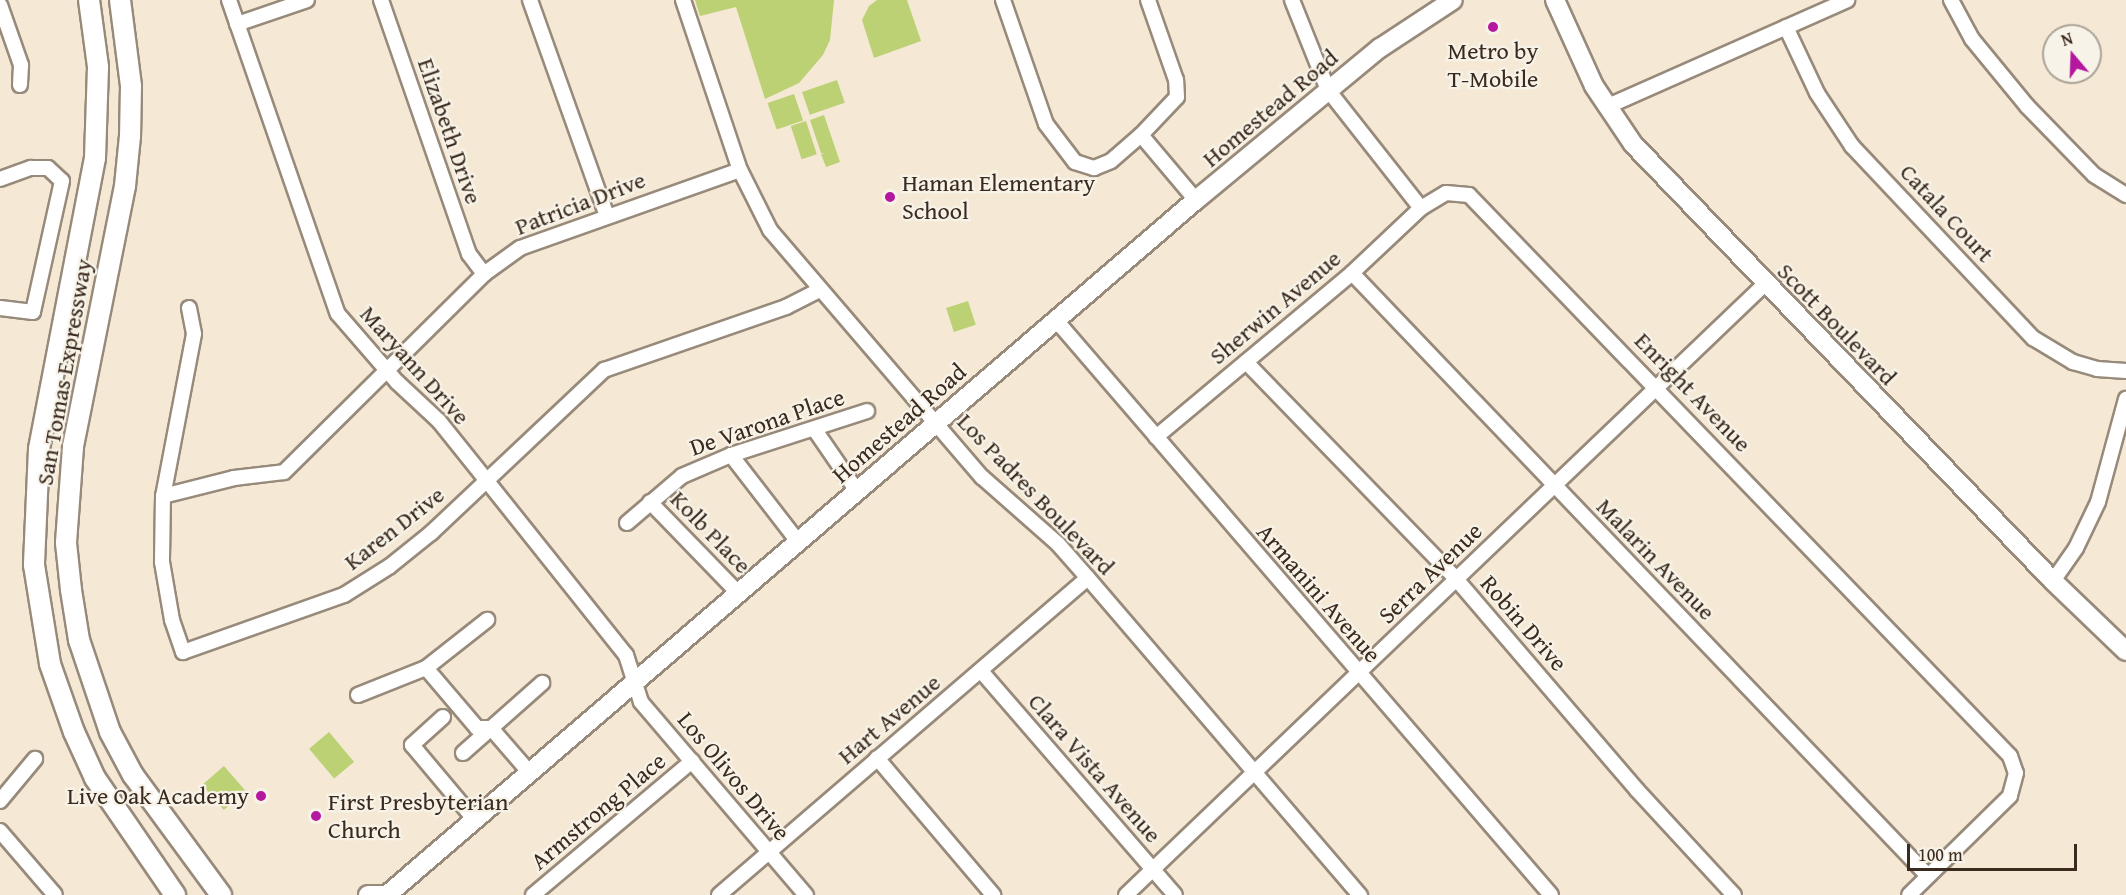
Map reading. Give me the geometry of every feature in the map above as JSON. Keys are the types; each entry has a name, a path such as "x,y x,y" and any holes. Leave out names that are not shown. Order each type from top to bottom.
{"highway":[{"name":"San Tomas Expressway","path":"88,0 98,67 95,158 39,449 34,494 35,574 50,664 74,732 95,778 175,895"},
{"name":"San Tomas Expressway","path":"120,0 130,77 130,136 125,186 73,447 67,514 71,590 79,640 110,732 133,775 221,895"}],"main road":[{"name":"Homestead Road","path":"368,895 385,895 799,543 1055,319 1196,200 1328,90 1412,25 1453,0"},
{"name":"Scott Boulevard","path":"1555,0 1606,107 1634,144 1765,284 2053,581 2126,651"}],"street":[{"name":"Maryann Drive","path":"229,0 338,314 388,372 439,421 626,655 636,682"},
{"path":"237,24 307,0"},
{"name":"Elizabeth Drive","path":"381,0 468,254 484,274"},
{"path":"530,0 606,214"},
{"name":"Los Padres Boulevard","path":"683,0 741,170 770,230 819,290 982,477 1058,544 1360,895"},
{"path":"1003,0 1046,124 1068,155 1085,167 1101,167 1142,135 1172,106 1178,90 1148,0"},
{"path":"1292,0 1328,90 1421,208"},
{"path":"1606,107 1847,0"},
{"path":"1952,0 1972,39 2026,106 2094,175 2126,195"},
{"path":"0,5 21,65 20,85"},
{"name":"Catala Court","path":"1786,27 1817,93 1852,146 2033,338 2073,362 2097,369 2126,371"},
{"path":"1142,135 1196,200"},
{"path":"0,179 31,168 48,168 62,181 33,312 0,308"},
{"name":"Patricia Drive","path":"163,496 234,478 284,471 388,372 484,274 520,248 606,214 741,170"},
{"name":"Enright Avenue","path":"1421,208 1446,193 1459,192 1478,201 2010,756 2016,773 2010,796 1928,876"},
{"name":"Sherwin Avenue","path":"1156,438 1352,273 1421,208"},
{"name":"Malarin Avenue","path":"1352,273 1928,876"},
{"name":"Serra Avenue","path":"1126,895 1765,284"},
{"name":"Karen Drive","path":"189,308 194,334 163,496 162,562 172,620 183,652 344,595 390,566 487,481 588,381 604,370 786,307 819,290"},
{"name":"Armanini Avenue","path":"1055,319 1357,673 1551,895"},
{"name":"Robin Drive","path":"1246,362 1457,580 1637,790 1734,895"},
{"path":"2053,581 2089,525 2126,399"},
{"name":"De Varona Place","path":"627,524 682,476 731,455 815,430 867,411"},
{"path":"815,430 857,491"},
{"path":"731,455 799,543"},
{"name":"Kolb Place","path":"650,502 739,594"},
{"name":"Hart Avenue","path":"719,895 1088,578"},
{"path":"358,694 426,668 487,620"},
{"path":"426,668 477,728 491,728 530,773"},
{"name":"Clara Vista Avenue","path":"981,671 1175,895"},
{"name":"Los Olivos Drive","path":"636,682 641,702 806,895"},
{"path":"463,753 542,683"},
{"path":"443,717 412,745 475,820"},
{"path":"877,758 993,895"},
{"path":"0,801 36,759"},
{"name":"Armstrong Place","path":"533,895 692,761"},
{"path":"0,831 55,895"},
{"path":"1909,895 1928,876"}],"green space":[{"path":"695,0 834,0 830,40 823,55 799,83 765,99 736,7 700,16"},
{"path":"877,0 907,0 921,41 874,58 862,20 869,6"},
{"path":"837,80 845,103 810,115 802,92"},
{"path":"794,94 803,120 777,130 768,103"},
{"path":"824,115 840,162 826,167 821,154 825,153 821,153 810,120"},
{"path":"806,121 817,154 802,159 791,126"},
{"path":"968,301 976,325 954,332 946,308"},
{"path":"329,732 354,762 334,779 309,749"},
{"path":"224,766 246,791 224,810 202,785"}],"place":[{"name":"Metro by T-Mobile","path":"1493,27"},
{"name":"Haman Elementary School","path":"890,197"},
{"name":"Live Oak Academy","path":"261,796"},
{"name":"First Presbyterian Church","path":"316,816"}]}
